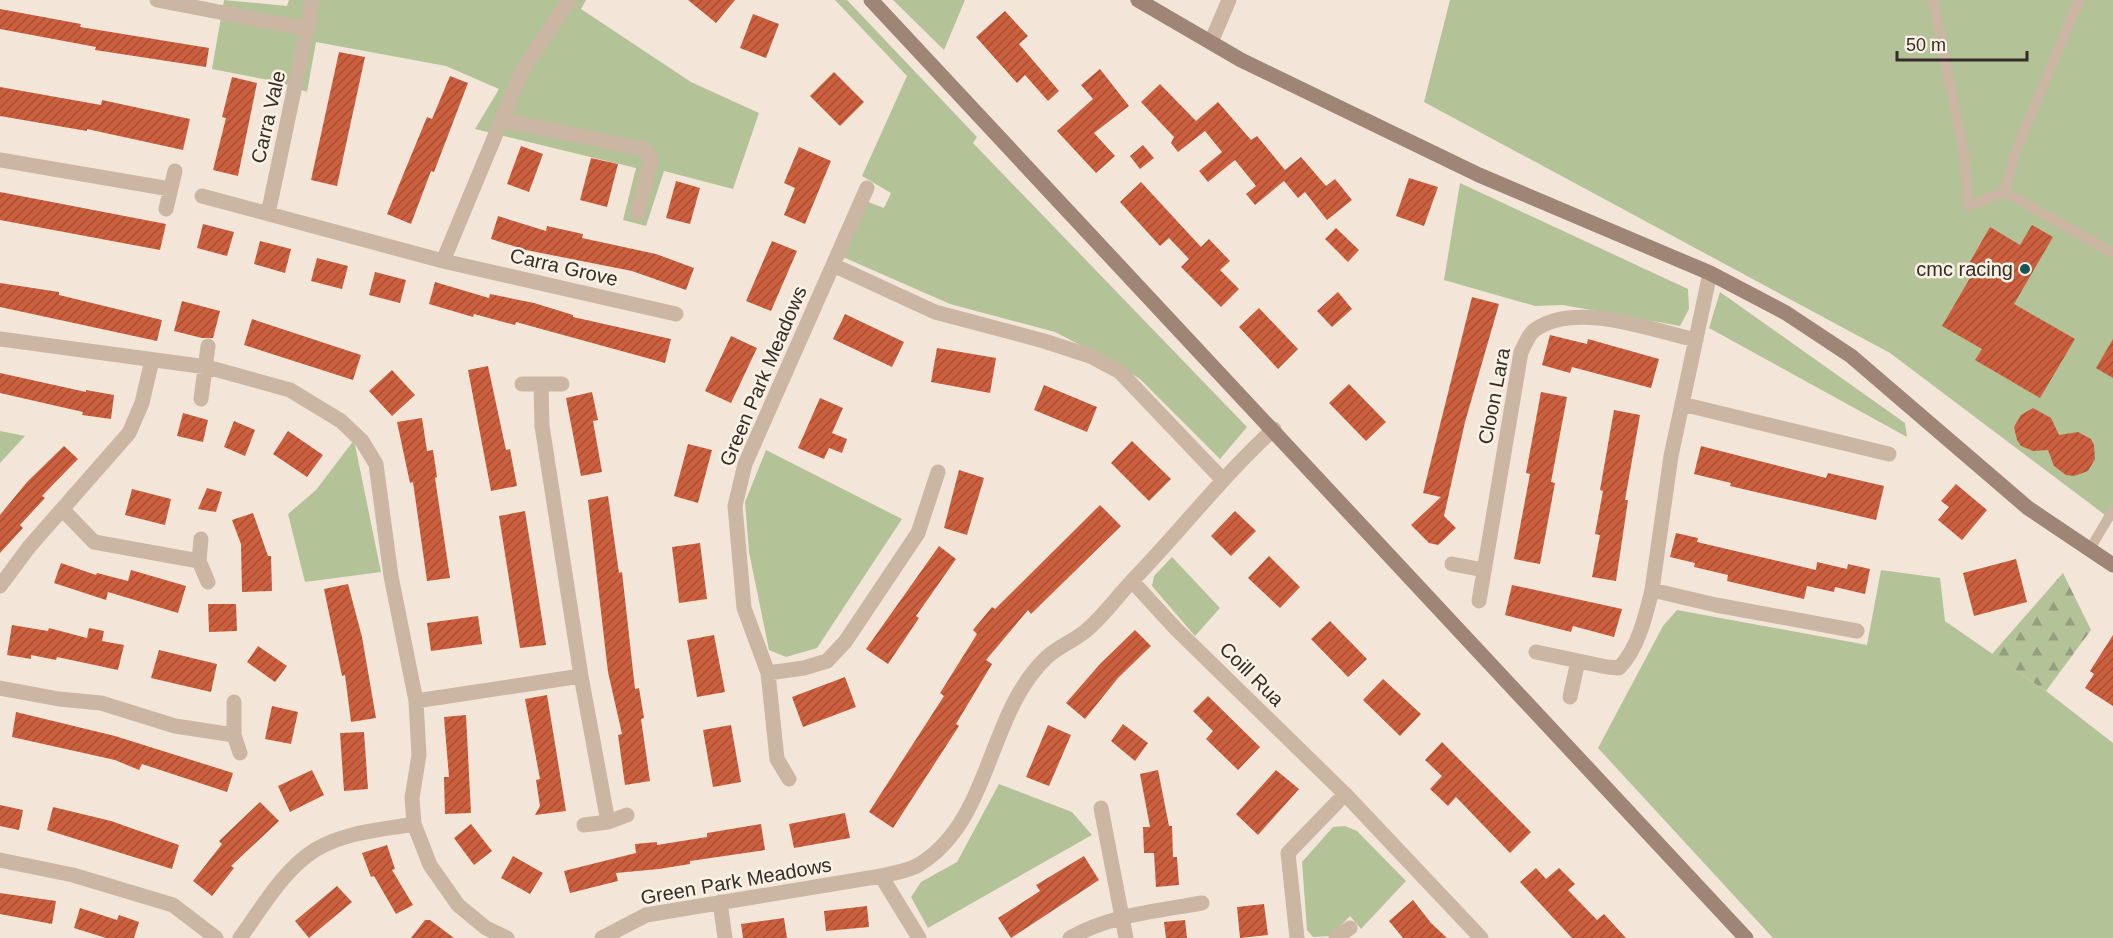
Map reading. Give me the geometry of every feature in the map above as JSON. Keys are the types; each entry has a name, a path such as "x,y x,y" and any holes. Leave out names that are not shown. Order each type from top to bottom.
{"main road":[{"path":"871,0 1274,429 1746,938"},
{"path":"1137,0 1241,60 1479,175 1710,273 1785,313 1851,356 2028,507 2113,565"}],"street":[{"path":"157,0 308,29"},
{"name":"Carra Vale","path":"268,214 313,0"},
{"path":"202,196 444,261 522,71 569,0"},
{"path":"1211,42 1229,0"},
{"path":"503,120 645,150 651,160 638,213"},
{"path":"0,160 171,189"},
{"path":"166,209 175,171"},
{"name":"Green Park Meadows","path":"789,779 777,759 768,673 744,609 735,506 745,464 867,188"},
{"name":"Carra Grove","path":"444,261 676,314"},
{"path":"833,265 935,312 1044,341 1090,356 1120,372 1222,479"},
{"path":"1536,652 1619,668 1628,659 1648,608 1652,590 1671,456 1710,273"},
{"name":"Cloon Lara","path":"1479,601 1521,352 1534,330 1562,317 1587,316 1696,340"},
{"path":"0,339 207,367 290,390 341,421 362,441 376,465 392,576 416,701 419,755 412,798 414,824 430,865 458,905 486,928 507,938"},
{"path":"201,399 208,346"},
{"path":"0,586 129,433 142,403 152,360"},
{"path":"522,384 562,384"},
{"path":"541,385 542,426 581,676 608,822"},
{"path":"1682,404 1889,454"},
{"name":"Green Park Meadows","path":"602,938 646,915 881,876 918,866 940,850 956,828 982,779 1026,684 1047,657 1088,629 1160,554 1222,479 1274,429"},
{"path":"768,673 804,668 826,661 845,642 918,533 938,472"},
{"path":"63,510 94,542 199,561"},
{"path":"201,539 199,561 208,582"},
{"path":"1452,564 1484,570"},
{"name":"Coill Rua","path":"1132,581 1176,629 1345,794 1481,938"},
{"path":"1652,590 1716,605 1857,631"},
{"path":"1570,697 1578,661"},
{"path":"416,701 581,676"},
{"path":"0,688 101,704 176,726 234,735"},
{"path":"234,702 234,735 240,753"},
{"path":"1297,938 1288,853 1345,794"},
{"path":"1101,808 1126,938"},
{"path":"584,825 608,822 627,815"},
{"path":"240,938 289,873 314,850 335,840 414,824"},
{"path":"0,860 73,875 173,905 216,938"},
{"path":"881,876 919,938"},
{"path":"720,902 725,938"},
{"path":"1070,938 1086,929 1122,918 1203,903"},
{"path":"1336,938 1350,928"}],"lane":[{"path":"1933,0 1965,158 1968,206 2005,192"},
{"path":"2005,192 2014,156 2079,0"},
{"path":"2005,192 2113,253"},
{"path":"2090,549 2113,510"}],"green space":[{"path":"224,0 287,6 289,0 586,0 581,9 691,82 759,113 733,189 664,171 646,226 623,220 636,168 475,129 499,89 446,66 316,42 307,92 279,82 212,69"},
{"path":"835,0 847,0 977,137 973,143 1247,427 1220,459 1140,379 1109,360 1055,332 950,304 843,257 868,202 884,208 891,193 862,176 907,76"},
{"path":"893,0 965,0 944,50"},
{"path":"1450,0 2113,0 2113,521 1890,353 1424,102"},
{"path":"1460,183 1688,289 1689,309 1680,326 1563,305 1535,306 1444,280"},
{"path":"1720,292 1905,423 1907,437 1709,328"},
{"path":"0,431 25,436 0,463"},
{"path":"354,440 381,572 305,582 288,514 316,490"},
{"path":"766,450 902,519 817,648 786,657 769,650 749,552 745,502"},
{"path":"1172,557 1220,608 1195,636 1152,586 1154,576"},
{"path":"1881,570 1940,578 1945,621 2046,691 2113,743 2113,938 1773,938 1598,748 1663,626 1677,610 1867,645"},
{"path":"2063,573 2091,630 2046,691 1992,654"},
{"path":"999,784 1072,812 1092,835 928,928 911,897 921,882 957,862"},
{"path":"1345,826 1357,831 1406,881 1361,929 1350,916 1331,936 1313,937 1307,930 1302,862 1333,827"}],"building":[{"path":"688,0 735,0 716,23"},
{"path":"0,9 81,24 80,27 209,48 206,67 95,50 96,47 0,29"},
{"path":"1005,11 1028,36 1019,44 1059,91 1048,101 1025,75 1017,83 976,37"},
{"path":"753,14 779,24 766,58 740,48"},
{"path":"339,52 365,57 337,186 311,180"},
{"path":"1100,69 1129,106 1094,133 1115,156 1096,173 1057,131 1093,99 1081,85"},
{"path":"834,72 864,102 840,126 810,96"},
{"path":"450,76 468,83 434,172 431,171 411,224 387,214 427,117 432,119"},
{"path":"232,77 257,83 238,176 213,170 226,118 222,117"},
{"path":"1160,84 1196,121 1218,102 1251,140 1257,136 1285,170 1301,157 1326,186 1335,179 1352,200 1327,220 1305,192 1298,198 1284,181 1255,205 1246,194 1256,186 1235,160 1208,182 1199,171 1222,152 1205,131 1178,152 1171,143 1174,137 1141,102"},
{"path":"0,87 101,105 102,100 190,119 183,150 87,129 87,131 0,116"},
{"path":"1143,145 1154,158 1140,169 1130,156"},
{"path":"521,146 543,154 529,192 507,184"},
{"path":"799,147 831,161 805,224 784,215 795,188 784,183"},
{"path":"591,158 618,164 607,207 580,200"},
{"path":"1409,178 1438,187 1424,226 1396,216"},
{"path":"676,181 700,188 690,224 666,218"},
{"path":"1141,182 1201,247 1209,239 1230,261 1220,270 1239,289 1221,307 1181,267 1189,259 1169,238 1160,246 1120,202"},
{"path":"0,192 166,224 160,250 0,220"},
{"path":"498,216 546,231 547,226 583,234 582,238 656,254 694,268 686,290 632,271 526,250 491,239"},
{"path":"203,224 234,232 227,256 197,248"},
{"path":"2032,225 2053,237 2014,304 2075,339 2040,398 1975,360 1982,349 1942,326 1970,278 1963,274 1990,227 2020,245"},
{"path":"1336,228 1359,250 1348,262 1325,239"},
{"path":"260,241 291,249 285,273 254,264"},
{"path":"772,241 797,251 771,311 746,301"},
{"path":"317,258 348,266 342,289 311,281"},
{"path":"375,272 406,280 400,303 369,295"},
{"path":"435,282 489,298 490,294 534,303 573,315 573,317 671,339 665,363 516,322 515,325 474,314 473,317 429,304"},
{"path":"0,283 59,292 59,295 162,320 157,341 0,307"},
{"path":"1338,292 1352,309 1332,327 1317,311"},
{"path":"1472,297 1499,304 1465,422 1444,516 1456,528 1438,545 1429,543 1411,525 1441,497 1423,493"},
{"path":"182,301 220,311 213,338 202,338 174,331"},
{"path":"1259,308 1298,349 1278,369 1239,327"},
{"path":"845,314 904,342 892,367 833,339"},
{"path":"252,319 361,355 353,380 244,345"},
{"path":"1550,335 1587,344 1588,339 1659,359 1651,388 1572,367 1570,373 1542,365"},
{"path":"731,336 757,348 731,403 705,391"},
{"path":"2113,339 2113,378 2096,368"},
{"path":"937,348 996,358 990,393 931,382"},
{"path":"488,366 506,450 510,449 517,486 491,491 468,370"},
{"path":"392,370 415,395 392,416 369,391"},
{"path":"0,373 86,392 86,390 114,395 111,419 82,415 83,412 0,393"},
{"path":"1349,384 1386,422 1366,441 1329,403"},
{"path":"1044,385 1097,407 1087,432 1034,410"},
{"path":"592,392 598,420 593,421 602,472 581,476 566,398"},
{"path":"1541,392 1567,397 1551,482 1555,483 1540,564 1514,559 1530,474 1526,473"},
{"path":"820,398 843,408 832,433 847,439 842,453 829,448 824,459 798,448"},
{"path":"2033,408 2051,418 2059,435 2078,432 2091,439 2095,459 2088,471 2074,476 2066,475 2054,466 2048,450 2033,451 2021,446 2014,427 2021,415"},
{"path":"1614,410 1640,415 1625,500 1628,500 1616,581 1592,577 1600,535 1595,534 1603,491 1600,490"},
{"path":"183,413 208,420 203,442 177,436"},
{"path":"422,418 427,451 433,450 450,578 427,581 413,482 410,483 397,422"},
{"path":"234,421 255,430 245,456 224,447"},
{"path":"288,431 323,455 307,477 273,454"},
{"path":"1132,441 1171,479 1149,501 1111,463"},
{"path":"688,444 712,450 698,503 674,496"},
{"path":"64,446 78,459 42,496 45,498 20,525 23,528 0,553 0,515 27,482"},
{"path":"1701,446 1826,478 1828,473 1884,486 1876,520 1730,486 1731,483 1694,474"},
{"path":"959,470 984,478 967,535 944,528"},
{"path":"1956,484 1987,510 1962,540 1938,520 1949,507 1941,501"},
{"path":"207,488 222,492 216,512 198,509"},
{"path":"132,489 171,499 165,525 125,515"},
{"path":"608,496 619,573 622,572 635,689 639,688 644,718 641,719 650,781 625,785 618,735 622,734 608,672 588,500"},
{"path":"1100,505 1121,526 1031,614 1028,610 986,660 992,664 956,724 959,726 893,828 869,812 944,696 940,693 977,634 973,630 992,607 995,609"},
{"path":"525,511 546,645 520,648 499,516"},
{"path":"1235,511 1256,531 1231,556 1211,536"},
{"path":"253,513 268,556 271,556 272,591 242,592 241,544 232,520"},
{"path":"1676,533 1698,538 1697,542 1816,570 1817,562 1847,569 1848,564 1870,569 1865,594 1835,587 1834,592 1807,586 1804,599 1727,581 1728,575 1694,567 1695,563 1670,557"},
{"path":"700,543 707,599 679,603 672,547"},
{"path":"939,546 956,559 916,616 919,618 888,664 866,649"},
{"path":"1269,556 1300,587 1280,608 1248,578"},
{"path":"2016,559 2027,602 1974,616 1963,573"},
{"path":"61,563 96,575 97,573 128,581 131,570 186,586 178,613 108,592 106,600 54,583"},
{"path":"348,584 362,637 376,718 351,722 345,675 342,676 324,589"},
{"path":"1512,585 1622,609 1614,637 1573,626 1571,632 1505,615"},
{"path":"208,604 236,604 237,631 209,632"},
{"path":"478,616 482,644 431,651 427,623"},
{"path":"1330,621 1367,659 1348,677 1311,639"},
{"path":"12,625 48,631 49,628 87,638 89,628 104,631 102,641 124,645 118,670 57,657 56,660 31,655 31,659 7,655"},
{"path":"1135,630 1151,646 1118,678 1085,719 1066,703 1100,664"},
{"path":"714,635 725,692 697,697 687,640"},
{"path":"2113,635 2113,706 2085,688 2094,674 2090,671"},
{"path":"258,646 287,666 275,682 247,662"},
{"path":"159,650 217,664 211,692 151,678"},
{"path":"845,677 856,707 803,727 792,697"},
{"path":"1383,679 1421,714 1400,736 1363,700"},
{"path":"547,695 566,811 535,815 540,806 536,780 540,779 525,699"},
{"path":"1208,696 1260,747 1238,770 1206,739 1213,731 1193,711"},
{"path":"272,706 298,712 291,744 265,739"},
{"path":"16,712 115,736 233,773 227,792 142,764 139,770 115,760 12,737"},
{"path":"466,715 471,813 445,814 444,777 449,777 444,717"},
{"path":"1123,724 1148,743 1135,761 1111,741"},
{"path":"731,725 741,782 713,787 703,730"},
{"path":"1048,725 1071,735 1049,786 1026,777"},
{"path":"364,732 368,789 344,791 340,733"},
{"path":"1442,742 1531,832 1510,853 1456,797 1448,806 1430,789 1442,776 1425,760"},
{"path":"312,770 324,795 290,812 278,786"},
{"path":"1158,770 1169,826 1172,826 1173,857 1177,857 1179,885 1156,887 1154,853 1144,853 1143,827 1150,827 1140,774"},
{"path":"1276,770 1299,789 1258,835 1236,814"},
{"path":"260,802 279,821 231,866 234,868 212,896 193,881 222,844 219,841"},
{"path":"0,805 23,810 19,830 0,826"},
{"path":"53,807 111,821 179,845 172,869 47,830"},
{"path":"845,813 850,838 794,848 789,824"},
{"path":"471,824 492,851 474,865 454,838"},
{"path":"761,824 765,850 690,861 690,864 659,869 616,873 618,881 570,893 564,871 636,853 635,844 657,842 657,845 707,837 707,833"},
{"path":"387,845 395,869 392,870 413,905 396,914 374,876 371,877 362,853"},
{"path":"513,856 543,873 530,894 501,878"},
{"path":"1084,856 1099,880 1011,938 998,918 1040,891 1036,885"},
{"path":"1536,868 1546,879 1559,868 1575,884 1568,890 1597,920 1604,914 1626,938 1572,938 1520,882"},
{"path":"337,886 352,902 309,938 295,921"},
{"path":"0,893 56,901 52,924 0,914"},
{"path":"1413,900 1431,923 1447,938 1403,938 1389,921"},
{"path":"1264,904 1268,935 1240,938 1237,907"},
{"path":"867,906 869,927 826,931 824,911"},
{"path":"80,908 117,920 119,915 139,922 134,938 106,938 74,928"},
{"path":"784,918 787,938 743,938 741,924"},
{"path":"425,920 430,920 454,938 411,938"},
{"path":"1185,920 1187,938 1166,938 1164,922"}],"place":[{"name":"cmc racing","path":"2025,269"}]}
